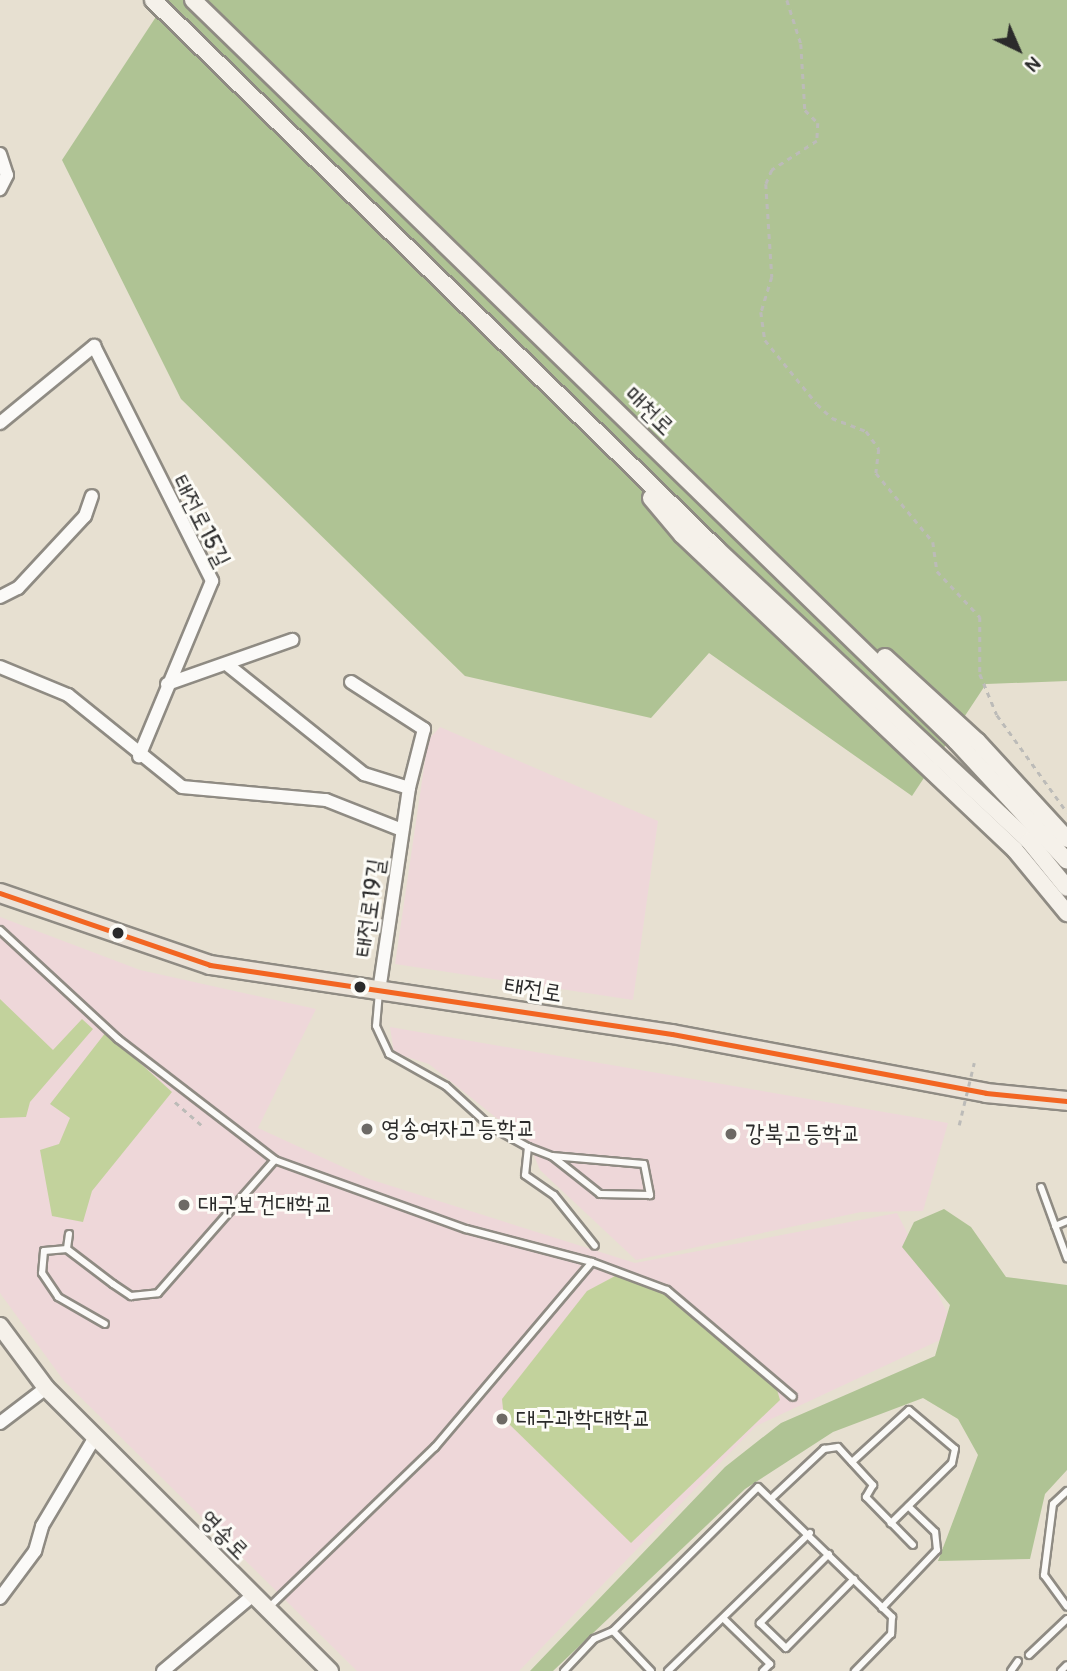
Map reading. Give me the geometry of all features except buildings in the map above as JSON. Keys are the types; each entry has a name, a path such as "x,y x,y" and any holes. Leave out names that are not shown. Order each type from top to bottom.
{"main road":[{"name":"매천로","path":"153,0 598,434 1034,834 1067,861"},
{"name":"매천로","path":"193,0 638,432 1034,834"},
{"path":"638,432 742,519 977,741 1067,839"},
{"path":"598,434 682,535 1015,850 1067,913"},
{"path":"1034,834 1067,888"},
{"name":"태전로","path":"0,893 165,954 379,992 684,1036 1046,1102 1067,1101"},
{"path":"1046,1102 1067,1087"},
{"path":"1046,1102 1067,1110"},
{"name":"영송로","path":"0,1326 46,1388 267,1609 321,1668"}],"street":[{"path":"0,154 7,175 0,189"},
{"name":"태전로15길","path":"0,423 94,346 212,580 139,756"},
{"path":"3,590 18,588 85,516 92,496"},
{"path":"167,684 229,666 292,640"},
{"path":"229,666 364,774 409,788"},
{"path":"0,667 68,695 139,756"},
{"name":"태전로19길","path":"351,682 424,729 409,788 379,992"},
{"name":"태전로19길","path":"139,756 182,787 273,798 326,800 402,830"},
{"path":"0,1423 46,1388"},
{"path":"0,1598 35,1551 42,1526 95,1437"},
{"path":"163,1671 252,1596"}],"lane":[{"path":"0,930 118,1039 275,1160 466,1229 592,1262 667,1290 793,1396"},
{"path":"379,992 376,1026 389,1054 452,1091 490,1126 528,1147 552,1156 644,1164 650,1195 600,1194 552,1156"},
{"path":"528,1147 525,1175 554,1195 595,1246"},
{"path":"105,1324 58,1297 46,1281 44,1251 67,1250 131,1296 158,1293 275,1160"},
{"path":"1041,1187 1067,1258"},
{"path":"1055,1226 1067,1221"},
{"path":"67,1250 69,1234"},
{"path":"267,1609 435,1447 592,1262"},
{"path":"852,1462 901,1413 917,1410 957,1454 891,1523"},
{"path":"774,1496 832,1445 873,1485 866,1497 913,1545"},
{"path":"564,1671 594,1639 613,1632 758,1487 774,1496 892,1618 891,1634 855,1671"},
{"path":"1067,1491 1053,1504 1044,1575 1067,1607"},
{"path":"882,1608 937,1550 935,1532 908,1506"},
{"path":"668,1671 810,1533"},
{"path":"829,1553 761,1623 786,1648 854,1579"},
{"path":"723,1618 770,1664 763,1671"},
{"path":"1029,1655 1067,1619"},
{"path":"613,1632 651,1671"},
{"path":"1011,1671 1018,1661"},
{"path":"1061,1671 1067,1665"}],"path":[{"path":"787,0 801,44 805,110 818,123 817,141 772,170 766,184 772,277 761,312 765,340 817,404 832,418 866,430 879,449 876,473 933,542 937,571 979,617 980,674 997,715 1067,812"},
{"path":"959,1125 974,1063"},
{"path":"175,1102 201,1125"}],"shaded area":[{"path":"440,727 658,821 633,1000 395,964 428,740"},
{"name":"대구과학대학교","path":"0,917 140,970 316,1009 258,1128 369,1179 635,1263 897,1213 957,1332 756,1426 519,1671 357,1671 64,1381 0,1293"},
{"name":"강북고등학교","path":"390,1027 948,1123 923,1211 861,1212 636,1260 540,1170 529,1144 429,1064 394,1053"}],"green space":[{"path":"167,0 1067,0 1067,681 986,684 912,796 709,653 651,718 465,676 181,399 62,160"},
{"path":"0,999 53,1050 82,1019 93,1029 30,1102 26,1117 0,1118"},
{"path":"106,1032 172,1092 92,1191 83,1222 52,1216 40,1150 59,1144 70,1118 50,1104"},
{"path":"944,1209 971,1227 1006,1277 1067,1285 1067,1470 1045,1494 1030,1559 938,1561 978,1455 958,1419 923,1398 833,1432 745,1489 553,1671 530,1671 725,1467 781,1423 935,1356 950,1305 902,1247 914,1222"},
{"path":"617,1275 672,1297 776,1386 780,1400 631,1543 504,1419 502,1399 587,1291"}],"transit line":[{"path":"0,893 210,965 672,1034 986,1093 1067,1101"}],"place":[{"name":"영송여자고등학교","path":"367,1129"},
{"name":"강북고등학교","path":"731,1134"},
{"name":"대구보건대학교","path":"184,1205"},
{"name":"대구과학대학교","path":"502,1419"}]}
